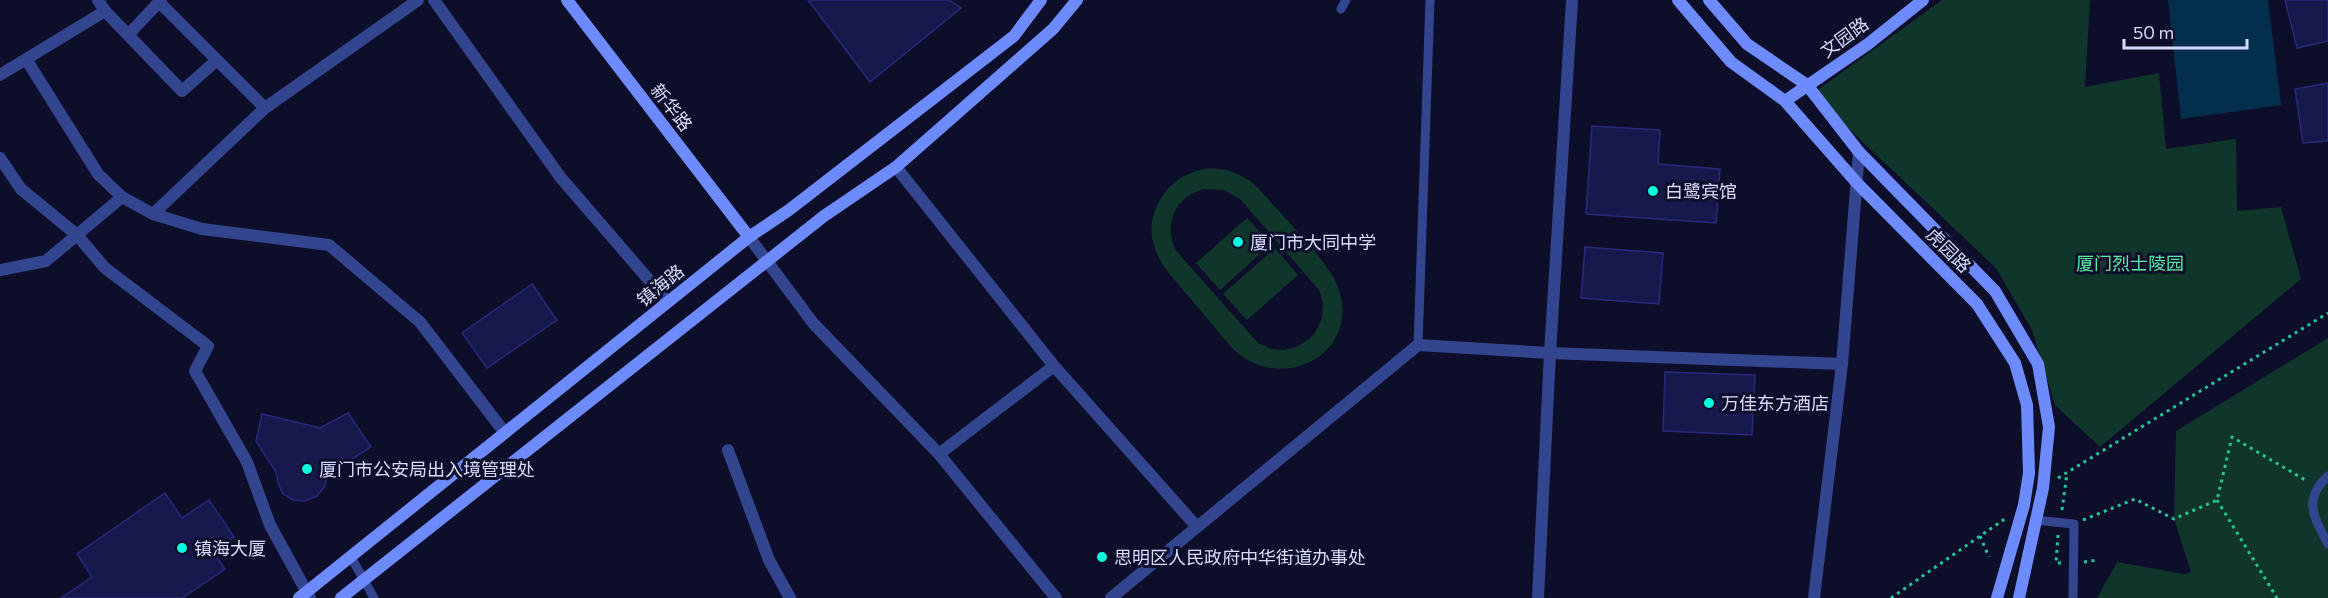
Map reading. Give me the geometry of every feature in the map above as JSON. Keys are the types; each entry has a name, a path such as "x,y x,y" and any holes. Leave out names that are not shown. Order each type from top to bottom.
{"main road":[{"name":"新华路","path":"567,0 749,237"},
{"name":"镇海路","path":"305,596 749,237 789,210 1014,36 1041,0"},
{"path":"341,598 824,216 896,167 1053,29 1077,0"},
{"name":"虎园路","path":"1678,0 1731,62 1785,101 1857,183 1977,304 2015,363 2027,405 2029,473 2024,505 1997,598"},
{"name":"虎园路","path":"1709,0 1747,44 1807,86 1859,152 1995,291 2038,364 2049,427 2043,488 2034,520 2019,598"},
{"name":"文园路","path":"1785,101 1868,44 1923,0"}],"street":[{"path":"98,0 105,11 182,92 217,60"},
{"path":"153,214 265,108 418,0"},
{"path":"434,0 561,178 668,302"},
{"path":"1538,598 1550,353 1572,0"},
{"path":"128,35 160,1 265,108"},
{"path":"0,75 105,11"},
{"path":"26,59 98,174 122,197 153,214 202,229 329,244 420,322 505,433"},
{"path":"1814,598 1842,364 1859,152"},
{"path":"0,158 21,189 77,235 105,268 208,346 195,371 247,462 270,525 305,596"},
{"path":"896,167 1054,366 1197,527"},
{"path":"0,270 46,261 122,197"},
{"path":"749,237 813,323 939,454 1056,598"},
{"path":"1111,598 1418,345 1550,353 1842,364"},
{"path":"939,454 1054,366"},
{"path":"728,450 769,560 790,598"}],"lane":[{"path":"1418,345 1430,0"},
{"path":"2328,476 2317,486 2312,500 2314,518 2328,544"},
{"path":"2034,520 2074,524 2073,598"},
{"path":"351,557 374,598"}],"path":[{"path":"2043,488 2328,313"},
{"path":"2277,598 2217,500 2232,437 2317,486"},
{"path":"2074,524 2135,499 2174,519 2217,500"},
{"path":"1891,598 2024,505"},
{"path":"1980,536 1989,557"}],"green space":[{"name":"厦门烈士陵园","path":"1942,0 2090,0 2085,87 2159,73 2166,149 2236,139 2237,211 2281,207 2301,279 2100,447 2055,405 2032,330 1996,268 1812,94"},
{"path":"1225,170 1250,181 1302,236 1334,279 1339,290 1342,313 1338,334 1327,350 1311,361 1292,368 1272,368 1251,362 1232,348 1163,265 1153,241 1151,229 1154,215 1160,200 1168,189 1184,176 1197,171","holes":["1204,189 1224,190 1240,199 1319,290 1323,303 1322,318 1315,333 1296,347 1284,350 1271,349 1258,343 1177,252 1173,242 1171,222 1179,205 1185,198"]},
{"path":"1247,218 1271,244 1220,290 1196,263"},
{"path":"1275,248 1298,275 1247,320 1223,294"},
{"path":"2328,338 2328,598 2097,598 2117,562 2184,574 2191,572 2174,519 2176,431"}],"water":[{"path":"2168,0 2268,0 2281,105 2181,119"}],"building":[{"path":"808,0 949,0 961,8 870,82"},
{"path":"2285,0 2328,0 2328,41 2297,48"},
{"path":"2328,83 2328,141 2303,143 2295,89"},
{"name":"白鹭宾馆","path":"1592,126 1660,130 1658,164 1720,169 1716,223 1586,214"},
{"path":"1585,247 1663,253 1659,304 1581,298"},
{"path":"532,284 557,320 487,368 462,333"},
{"name":"万佳东方酒店","path":"1665,372 1755,375 1752,435 1663,431"},
{"path":"348,413 371,447 327,475 325,486 317,496 305,501 293,500 283,494 276,472 256,441 262,414 320,428"},
{"name":"镇海大厦","path":"165,493 182,518 209,500 234,537 213,552 225,569 182,598 61,598 92,577 77,554"}],"place":[{"name":"白鹭宾馆","path":"1653,191"},
{"name":"厦门市大同中学","path":"1238,242"},
{"name":"万佳东方酒店","path":"1709,403"},
{"name":"厦门市公安局出入境管理处","path":"307,469"},
{"name":"镇海大厦","path":"182,548"},
{"name":"思明区人民政府中华街道办事处","path":"1102,557"}]}
